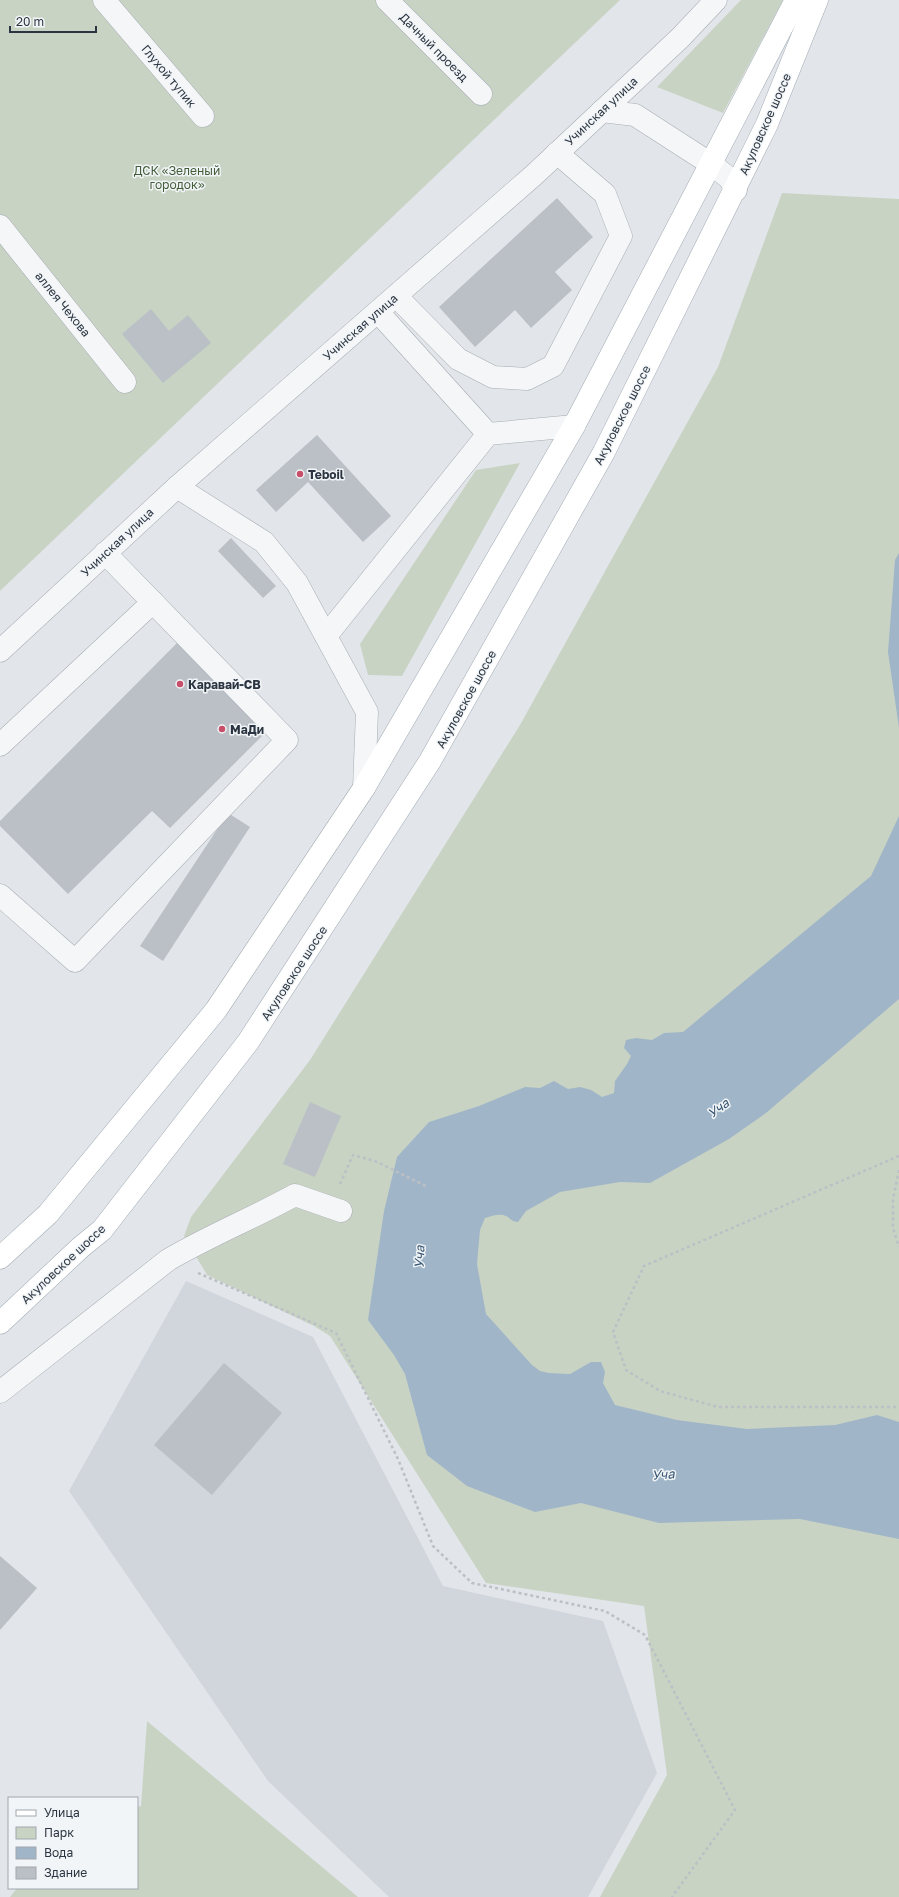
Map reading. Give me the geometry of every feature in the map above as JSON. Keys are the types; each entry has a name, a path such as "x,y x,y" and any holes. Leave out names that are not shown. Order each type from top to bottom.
{"main road":[{"path":"0,1258 48,1214 216,1010 364,788 574,426 796,0"},
{"name":"Акуловское шоссе","path":"0,1323 81,1247 102,1230 248,1042 434,755 604,452 736,190 767,124 817,0"}],"street":[{"name":"Глухой тупик","path":"104,0 203,116"},
{"name":"Дачный проезд","path":"387,0 481,94"},
{"name":"Учинская улица","path":"0,651 177,487 378,312 557,153 680,38 716,0"},
{"path":"602,111 635,115 729,178 736,190"},
{"path":"396,296 458,359 493,377 527,379 553,366 621,236 605,194 557,153"},
{"name":"аллея Чехова","path":"0,226 125,382"},
{"path":"378,312 488,434"},
{"path":"326,636 488,434 574,426"},
{"path":"177,487 264,542 297,583 367,712 364,788"},
{"path":"0,895 75,961 287,740 105,553"},
{"path":"0,745 153,602"},
{"path":"0,1392 168,1260 196,1243 251,1218 294,1195 334,1209"}],"path":[{"path":"334,1209 342,1182 353,1155 375,1161 428,1187"},
{"path":"899,1156 644,1266 614,1332 626,1370 660,1391 718,1407 899,1407"},
{"path":"899,1170 893,1199 893,1228 899,1247"},
{"path":"168,1260 336,1333 398,1459 433,1546 472,1583 605,1611 645,1635 735,1810 672,1897"}],"shaded area":[{"path":"186,1281 313,1337 443,1586 603,1621 657,1773 588,1897 389,1897 268,1781 69,1491"}],"green space":[{"name":"ДСК «Зеленый городок»","path":"0,0 620,0 0,591"},
{"path":"741,0 783,0 723,113 657,87"},
{"path":"782,193 899,199 899,1897 600,1897 667,1775 644,1606 486,1583 330,1336 314,1326 207,1275 184,1236 191,1217 310,1060 520,725 718,367"},
{"path":"520,463 402,676 368,675 360,644 476,470"},
{"path":"147,1721 358,1897 10,1897 16,1889 138,1889 138,1807 141,1806"}],"water":[{"path":"899,553 899,728 888,652 895,560"},
{"name":"Уча","path":"899,816 899,999 766,1113 729,1139 650,1183 620,1182 560,1192 526,1211 518,1222 501,1215 485,1218 480,1230 477,1264 486,1314 532,1365 540,1371 570,1374 591,1362 601,1362 605,1372 603,1383 615,1405 677,1420 747,1429 835,1425 877,1415 899,1422 899,1539 800,1519 659,1523 581,1503 535,1512 467,1486 427,1455 405,1374 394,1355 368,1320 384,1211 397,1157 429,1122 479,1106 525,1087 540,1088 554,1081 568,1089 580,1087 591,1090 602,1097 614,1093 615,1081 631,1056 624,1048 626,1040 636,1038 652,1040 664,1033 683,1032 871,876"}],"building":[{"path":"557,198 593,237 555,272 572,290 531,328 515,310 475,347 439,307"},
{"path":"151,309 169,331 188,315 211,343 163,383 122,334"},
{"path":"317,435 391,516 363,542 308,482 276,512 256,490"},
{"path":"231,538 276,586 263,598 218,551"},
{"path":"178,642 267,731 170,828 152,811 68,894 0,826 0,821"},
{"path":"228,813 250,827 163,961 140,946"},
{"path":"310,1102 341,1116 315,1177 283,1164"},
{"path":"224,1363 282,1413 212,1495 154,1445"},
{"path":"0,1556 37,1588 0,1630"}],"place":[{"name":"Teboil","path":"300,474"},
{"name":"Каравай-СВ","path":"180,684"},
{"name":"МаДи","path":"222,729"}]}
